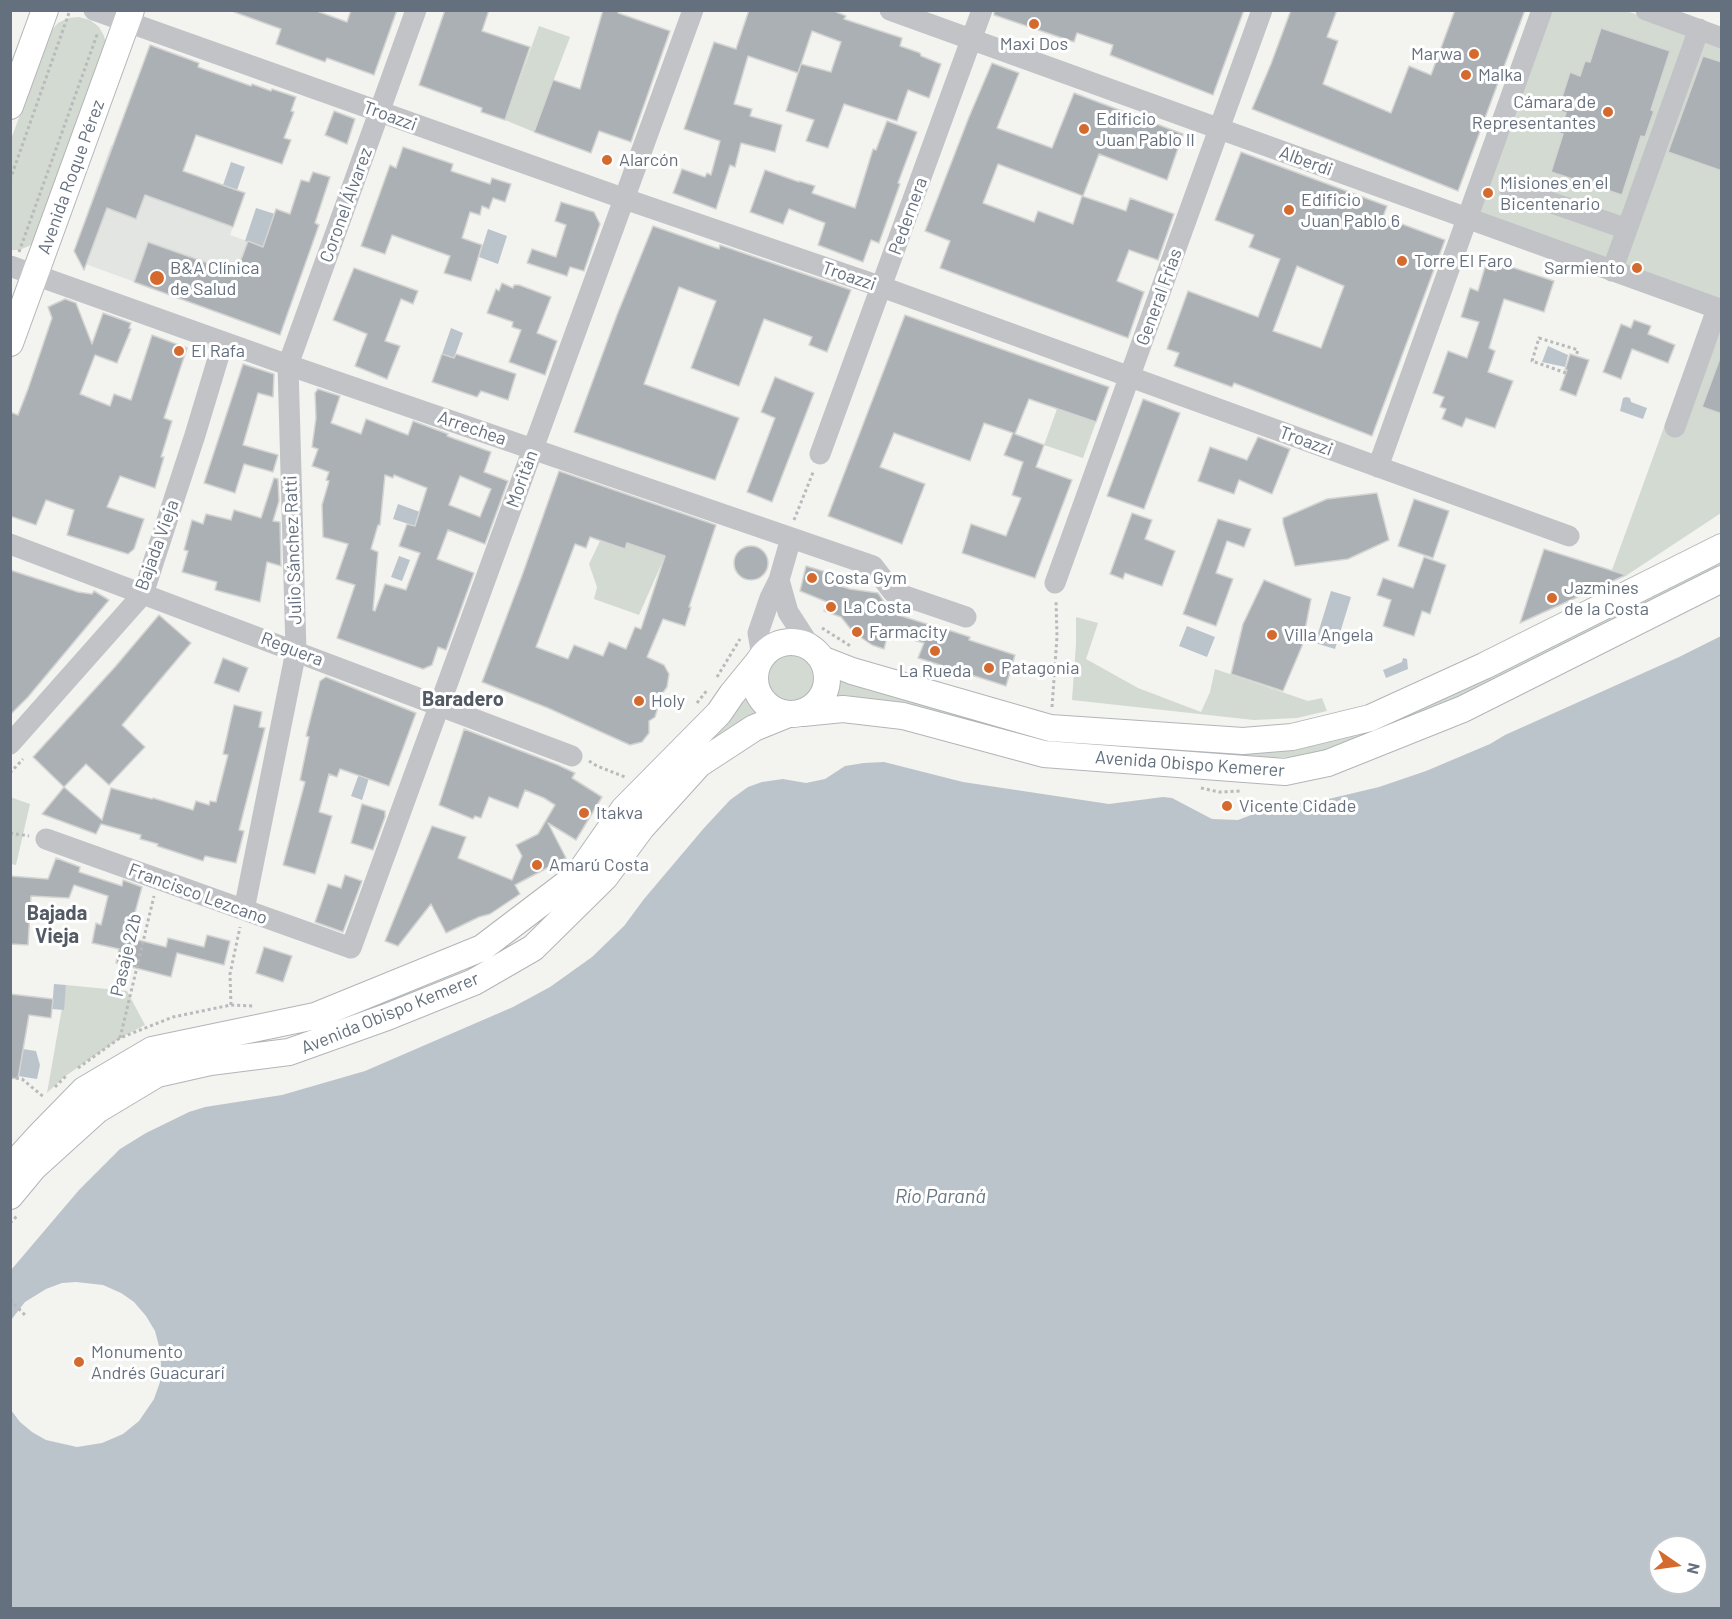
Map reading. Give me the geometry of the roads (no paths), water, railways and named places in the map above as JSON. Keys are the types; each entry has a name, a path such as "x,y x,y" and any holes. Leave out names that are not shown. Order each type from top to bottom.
{"main road":[{"path":"13,94 45,10"},
{"name":"Avenida Roque Pérez","path":"10,343 20,269 114,14"},
{"name":"Avenida Obispo Kemerer","path":"10,1168 84,1090 152,1050 315,1016 482,948 578,875 624,809 719,713 760,658 779,643 790,641 817,644 852,671 1050,728 1243,741 1292,738 1370,718 1484,666 1722,547"},
{"name":"Avenida Obispo Kemerer","path":"795,714 843,709 903,716 1044,754 1285,772 1328,763 1463,709 1722,579"},
{"name":"Avenida Obispo Kemerer","path":"14,1206 34,1167 97,1110 157,1074 210,1062 289,1052 387,1017 474,982 533,948 605,877 642,827 699,765 754,728 814,707 823,697 828,672 817,644"},
{"path":"760,658 755,672 755,684 759,695 775,711 795,714"}],"street":[{"name":"Coronel Álvarez","path":"288,365 416,10"},
{"name":"Moritán","path":"351,948 693,10"},
{"name":"Alberdi","path":"890,10 1719,310"},
{"name":"Pedernera","path":"820,454 982,10"},
{"name":"General Frías","path":"1055,583 1262,10"},
{"path":"1378,467 1542,10"},
{"path":"1646,10 1722,38"},
{"name":"Troazzi","path":"114,14 379,112 882,287 1569,536"},
{"path":"1612,271 1699,29"},
{"path":"1509,188 1627,229"},
{"name":"Arrechea","path":"20,269 533,450 792,530 873,566 893,592 966,617"},
{"path":"1675,427 1719,310"},
{"name":"Bajada Vieja","path":"10,744 143,594 223,342"},
{"name":"Julio Sánchez Ratti","path":"244,910 296,651 288,365"},
{"path":"760,658 758,633 778,580 792,530"},
{"name":"Reguera","path":"10,544 572,756"},
{"path":"778,580 788,612 817,644"},
{"name":"Francisco Lezcano","path":"46,839 351,948"}],"water":[{"path":"231,162 245,167 237,190 223,185"},
{"path":"256,208 275,214 263,247 245,241"},
{"path":"488,229 507,236 498,264 479,257"},
{"path":"451,328 463,333 454,358 442,354"},
{"path":"1548,346 1568,355 1565,367 1542,362"},
{"path":"1623,398 1630,398 1631,402 1647,408 1643,419 1620,411"},
{"path":"398,504 420,512 415,526 393,519"},
{"path":"399,556 410,560 402,581 391,577"},
{"path":"1331,591 1351,597 1335,649 1315,643"},
{"path":"1187,626 1215,637 1207,657 1179,646"},
{"name":"Río Paraná","path":"1721,636 1721,1608 11,1608 11,1410 20,1422 46,1440 77,1447 102,1443 123,1434 139,1421 154,1399 160,1382 161,1364 155,1331 146,1316 134,1302 103,1285 76,1282 62,1283 46,1289 25,1302 11,1320 11,1270 79,1190 120,1149 146,1133 189,1112 205,1107 282,1095 365,1071 513,1007 550,987 592,957 624,926 644,899 730,800 748,787 762,782 783,779 806,783 825,779 845,766 884,762 963,782 1109,804 1163,797 1172,798 1212,819 1238,820 1259,812 1271,801 1297,803 1320,801 1379,787 1426,771 1490,744 1505,735"},
{"path":"1403,658 1407,659 1408,669 1386,678 1383,670 1402,662"},
{"path":"359,774 369,778 362,800 351,796"},
{"path":"54,984 66,985 64,1010 52,1009"},
{"path":"23,1049 36,1051 40,1065 37,1079 18,1076"}],"place":[{"name":"Maxi Dos","path":"1034,24"},
{"name":"Marwa","path":"1474,54"},
{"name":"Malka","path":"1466,75"},
{"name":"Cámara de Representantes","path":"1608,112"},
{"name":"Edificio Juan Pablo II","path":"1084,129"},
{"name":"Alarcón","path":"607,160"},
{"name":"Misiones en el Bicentenario","path":"1488,193"},
{"name":"Edificio Juan Pablo 6","path":"1289,210"},
{"name":"Torre El Faro","path":"1402,261"},
{"name":"Sarmiento","path":"1637,268"},
{"name":"B&A Clínica de Salud","path":"157,278"},
{"name":"El Rafa","path":"179,351"},
{"name":"Costa Gym","path":"812,578"},
{"name":"Jazmines de la Costa","path":"1552,598"},
{"name":"La Costa","path":"831,607"},
{"name":"Farmacity","path":"857,632"},
{"name":"Villa Angela","path":"1272,635"},
{"name":"La Rueda","path":"935,651"},
{"name":"Patagonia","path":"989,668"},
{"name":"Holy","path":"639,701"},
{"name":"Vicente Cidade","path":"1227,806"},
{"name":"Itakva","path":"584,813"},
{"name":"Amarú Costa","path":"537,865"},
{"name":"Monumento Andrés Guacurarí","path":"79,1362"}],"district":[{"name":"Baradero","path":"463,699"},
{"name":"Bajada Vieja","path":"57,924"}]}
